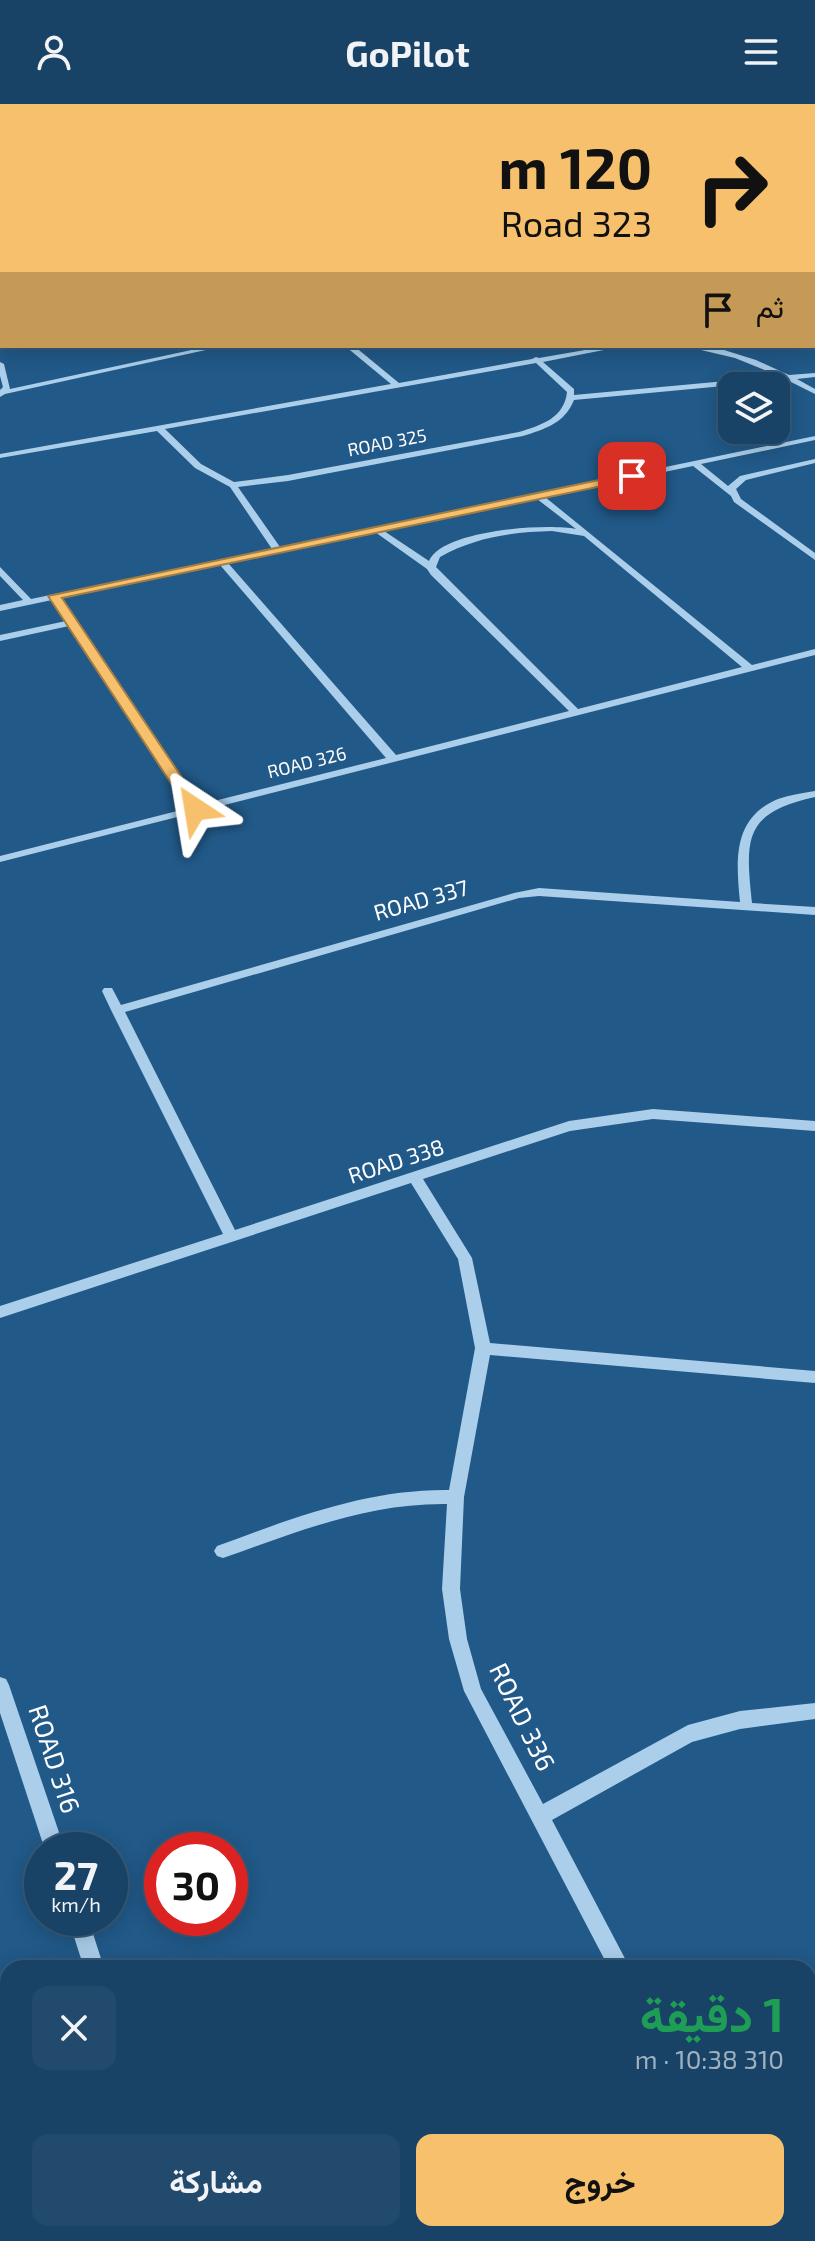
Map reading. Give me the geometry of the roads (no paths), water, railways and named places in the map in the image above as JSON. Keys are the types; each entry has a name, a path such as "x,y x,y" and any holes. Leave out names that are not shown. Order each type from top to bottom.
{"street":[{"path":"1,394 211,348"},
{"path":"351,348 397,385"},
{"path":"0,456 607,348"},
{"path":"718,348 793,379 815,392"},
{"path":"536,359 561,379 571,391 571,398 815,375"},
{"path":"0,364 7,387 1,394"},
{"name":"ROAD 325","path":"233,485 288,478 520,434 563,416 571,404 571,398"},
{"path":"159,428 198,466 233,485 278,551"},
{"path":"0,608 815,438"},
{"path":"732,494 731,488 743,478 815,461"},
{"path":"694,463 815,557"},
{"path":"539,496 749,668"},
{"path":"431,567 436,555 453,546 524,529 563,528 587,534"},
{"path":"377,530 431,567 576,713"},
{"path":"222,562 393,759"},
{"path":"0,570 29,602"},
{"path":"54,596 195,809"},
{"path":"0,638 73,622"},
{"name":"ROAD 326","path":"0,859 815,652"},
{"path":"746,906 742,851 751,826 776,803 815,794"},
{"name":"ROAD 337","path":"117,1010 518,895 539,892 815,911"},
{"path":"108,991 232,1237"},
{"name":"ROAD 338","path":"0,1312 569,1126 653,1114 815,1126"},
{"name":"ROAD 336","path":"415,1178 465,1258 483,1348 456,1497 451,1589 458,1639 473,1691 616,1960"},
{"path":"483,1348 815,1377"},
{"path":"223,1551 363,1502 409,1496 456,1497"},
{"name":"ROAD 316","path":"1,1690 49,1832"},
{"path":"540,1816 688,1734 740,1720 815,1711"},
{"path":"84,1936 91,1960"}]}
